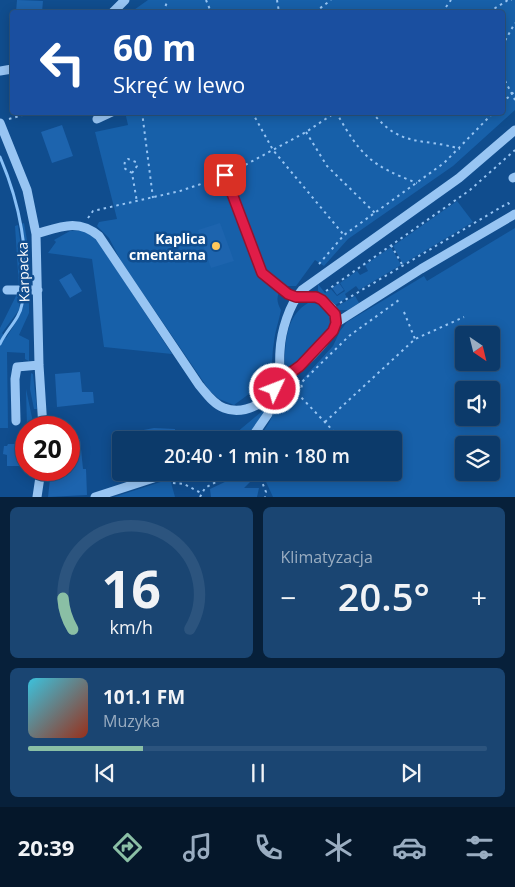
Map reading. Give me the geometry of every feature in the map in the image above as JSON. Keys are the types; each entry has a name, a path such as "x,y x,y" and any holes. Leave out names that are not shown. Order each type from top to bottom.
{"street":[{"path":"115,10 125,0"},
{"path":"97,119 106,115"},
{"name":"Karpacka","path":"3,121 27,190 36,234 42,416"},
{"path":"256,431 268,414 269,399 279,381 282,340 287,318 296,297 317,279 444,189 515,130"},
{"path":"225,175 262,273 296,297 316,297 322,300 332,308 336,323 333,331 300,366 279,381"},
{"path":"336,323 515,214"},
{"path":"36,234 76,224 90,228 99,236 181,360 214,402 225,408 239,410 269,399"},
{"path":"7,290 38,290"},
{"path":"16,416 15,379 17,367 39,365"},
{"path":"37,497 39,481"},
{"path":"95,497 144,481"}],"path":[{"path":"318,10 331,0"},
{"path":"446,7 451,0"},
{"path":"491,10 508,0 512,0 515,4"},
{"path":"505,41 515,24"},
{"path":"505,80 515,100"},
{"path":"505,100 515,91"},
{"path":"3,121 23,115"},
{"path":"142,115 153,198"},
{"path":"254,115 273,150 344,235"},
{"path":"93,211 153,198 225,175 306,132 332,115"},
{"path":"338,115 351,139 368,159 390,173 418,183"},
{"path":"375,115 390,131 400,136 427,144 460,149"},
{"path":"316,268 344,235 418,183 460,149 491,115"},
{"path":"306,132 326,166 375,213"},
{"path":"317,279 325,291 470,190 515,150"},
{"path":"132,173 124,168 125,161 128,159 136,162 137,166 132,173 137,202"},
{"path":"332,308 508,203 515,210"},
{"path":"391,245 402,266"},
{"path":"275,416 281,407 301,389 301,384 348,336 399,300"},
{"path":"404,312 415,339"},
{"path":"325,422 415,339 464,317"},
{"path":"301,389 298,381 326,352"},
{"path":"297,392 334,431"},
{"path":"200,497 200,493 205,488 218,481"},
{"path":"263,481 266,492 264,497"},
{"path":"170,483 184,484 200,493"}],"shaded area":[{"path":"148,0 515,0 515,110 453,166 348,239 324,266 315,260 296,286 283,286 278,298 281,310 275,338 271,374 267,385 258,385 234,405 219,399 209,390 121,261 109,238 97,226 99,222 117,219 95,132 128,125 126,115 505,115 505,10 134,10"},
{"path":"457,201 473,222 403,264 393,246"},
{"path":"24,223 29,252 29,286 26,287 26,258 21,224"},
{"path":"18,225 23,261 22,286 19,287 15,226"},
{"path":"515,228 515,497 273,497 266,481 402,481 402,431 264,431 277,405 281,405 301,388 299,383 333,346 340,331 347,322 424,276 427,281"},
{"path":"80,230 94,235 172,354 104,347 92,259 48,253 56,242 54,240 70,231"},
{"path":"391,247 401,265 359,290 356,286 345,294 347,298 335,305 318,291 318,284 325,293 331,289 337,296 345,291 340,283 357,271 360,275 368,271 365,265"},
{"path":"18,292 21,292 19,310 2,333 6,338 21,311 25,292 29,293 29,313 19,335 29,340 29,361 25,359 25,353 7,352 8,428 0,428 0,328"},
{"path":"355,296 359,303 348,310 337,310 336,307"},
{"path":"308,303 325,307 330,314 332,324 288,369 285,366 285,361 286,340 290,326 297,313"},
{"path":"31,373 33,374 37,409 34,409 30,389"},
{"path":"26,389 32,416 27,416"},
{"path":"266,408 261,418 250,431 238,431"},
{"path":"164,481 171,481 175,497 114,497"}],"building":[{"path":"17,0 43,1 42,10 16,10"},
{"path":"62,125 73,156 52,163 41,132"},
{"name":"Kaplica cmentarna","path":"220,223 234,261 211,268 198,230"},
{"path":"71,273 82,291 70,298 59,280"},
{"path":"339,283 344,290 337,295 332,288"},
{"path":"80,372 82,392 93,392 94,403 57,407 55,374"},
{"path":"154,428 175,429 175,431 138,431"},
{"path":"80,439 83,469 86,469 87,495 48,497 50,481 80,481"},
{"path":"8,444 15,444 15,466 7,466 7,455 3,454 4,446"},
{"path":"227,481 251,481 244,488 259,488 257,497 211,497 210,489"}],"waterway":[{"path":"0,157 18,210 22,229 25,267 21,309 0,344"}],"place":[{"name":"Kaplica cmentarna","path":"216,246"}],"route":[{"path":"225,175 262,273 288,294 296,297 316,297 322,300 332,308 335,314 336,323 333,331 300,366 279,381 275,389"}]}
